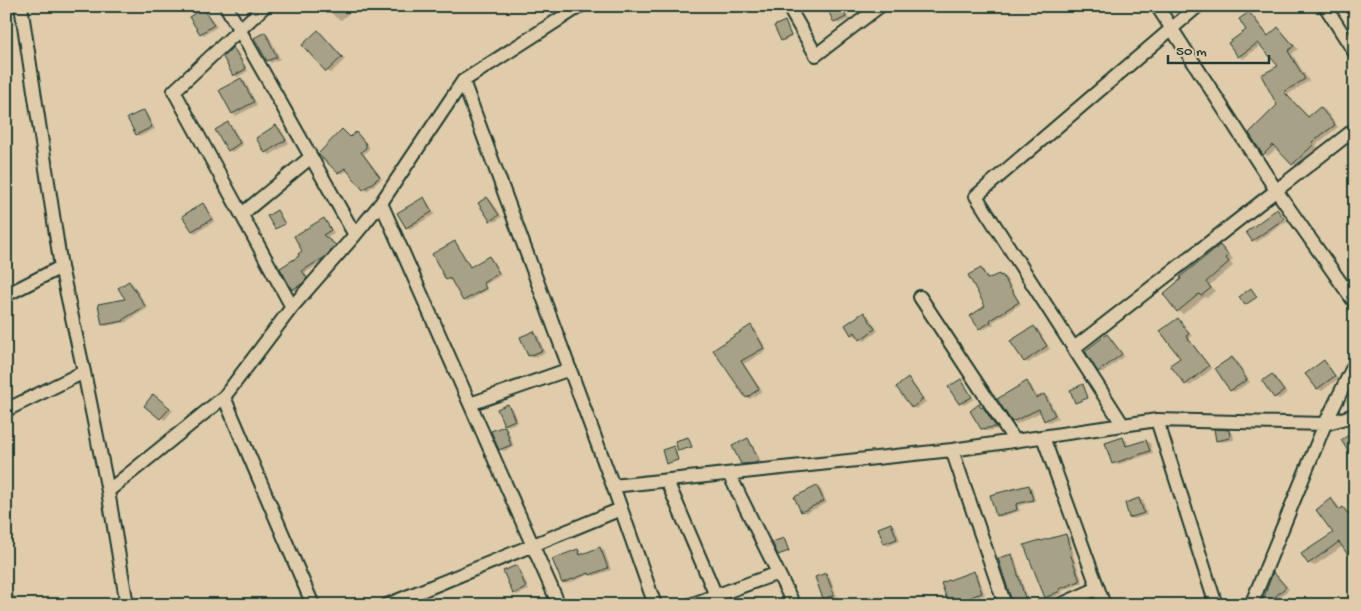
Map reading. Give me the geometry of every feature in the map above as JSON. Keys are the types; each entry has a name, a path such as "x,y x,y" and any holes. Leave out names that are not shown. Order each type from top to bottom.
{"street":[{"path":"20,6 60,267 108,491 127,605"},
{"path":"226,6 355,235"},
{"path":"265,6 174,92 292,307"},
{"path":"108,491 224,397 292,307 381,203 463,81 580,6"},
{"path":"788,6 816,55 880,6"},
{"path":"1157,6 1276,190 1355,304"},
{"path":"1123,425 976,196 1198,6"},
{"path":"1325,6 1355,53"},
{"path":"463,81 613,486 655,605"},
{"path":"1074,348 1355,129"},
{"path":"242,214 311,156"},
{"path":"381,203 560,605"},
{"path":"6,295 60,267"},
{"path":"920,297 1015,441"},
{"path":"1251,605 1325,424 1355,363"},
{"path":"470,404 570,369"},
{"path":"6,410 84,372"},
{"path":"224,397 313,605"},
{"path":"613,486 952,450 1157,420 1325,424 1355,415"},
{"path":"1157,420 1216,605"},
{"path":"1043,437 1104,605"},
{"path":"952,450 1005,605"},
{"path":"729,474 794,605"},
{"path":"667,481 718,600"},
{"path":"387,605 621,509"},
{"path":"690,605 718,600 778,572"},
{"path":"1060,605 1098,588"}],"building":[{"path":"826,6 841,6 846,17 834,23"},
{"path":"203,8 214,25 200,34 189,17"},
{"path":"1249,12 1268,36 1278,27 1294,46 1288,51 1305,79 1284,92 1308,117 1320,107 1335,125 1312,142 1314,144 1292,165 1273,145 1263,155 1249,133 1277,105 1261,75 1278,66 1258,43 1238,57 1228,43 1246,30 1239,19"},
{"path":"785,21 791,36 781,41 774,26"},
{"path":"318,30 342,57 326,72 302,45"},
{"path":"265,32 277,57 267,61 254,38"},
{"path":"233,47 246,69 233,76 223,57"},
{"path":"241,78 254,102 232,114 219,90"},
{"path":"144,110 152,127 136,135 127,118"},
{"path":"228,122 240,143 228,151 215,130"},
{"path":"276,125 286,140 265,153 256,138"},
{"path":"342,129 350,137 356,132 366,144 366,148 361,152 380,177 363,190 345,168 338,173 318,154"},
{"path":"424,197 432,212 406,228 397,213"},
{"path":"487,197 499,215 490,221 478,203"},
{"path":"203,203 212,219 192,231 182,216"},
{"path":"1277,209 1284,219 1252,241 1246,232"},
{"path":"277,210 285,224 275,229 267,216"},
{"path":"324,218 331,230 323,235 336,245 325,257 302,271 307,278 292,290 280,268 299,256 298,254 302,251 294,236"},
{"path":"455,241 470,267 489,256 499,273 483,283 486,288 463,301 450,278 446,280 432,254"},
{"path":"1220,245 1229,256 1226,258 1229,262 1206,282 1211,288 1201,296 1199,294 1177,312 1163,294 1181,279 1180,277"},
{"path":"981,268 987,279 999,274 1000,276 1002,275 1019,302 979,329 970,316 985,306 968,275"},
{"path":"129,281 145,306 124,319 124,321 102,325 98,304 125,299 118,288"},
{"path":"1251,288 1257,297 1245,305 1239,297"},
{"path":"864,312 875,329 860,340 855,332 851,335 845,325"},
{"path":"1178,318 1189,334 1186,336 1209,366 1185,385 1170,365 1180,358 1160,331"},
{"path":"751,325 764,348 741,361 759,389 746,398 713,350"},
{"path":"1034,326 1047,346 1024,362 1010,341"},
{"path":"534,331 542,351 528,356 520,337"},
{"path":"1107,334 1122,354 1098,372 1085,351"},
{"path":"1232,357 1247,380 1230,391 1215,368"},
{"path":"1324,360 1335,376 1317,389 1305,374"},
{"path":"1272,374 1284,391 1274,398 1262,381"},
{"path":"908,378 923,399 912,408 896,387"},
{"path":"961,379 972,397 959,404 948,387"},
{"path":"1027,381 1036,398 1044,394 1055,415 1044,421 1039,409 1012,422 997,399"},
{"path":"1083,384 1088,398 1075,403 1070,390"},
{"path":"153,394 170,408 160,419 144,406"},
{"path":"508,404 515,420 504,425 497,409"},
{"path":"979,404 996,427 981,429 970,411"},
{"path":"505,426 511,445 499,450 491,431"},
{"path":"1214,429 1229,430 1230,438 1216,441"},
{"path":"1355,431 1355,447 1348,451 1341,440"},
{"path":"688,437 692,447 678,451 675,441"},
{"path":"1123,437 1126,446 1146,440 1150,451 1112,464 1105,443"},
{"path":"748,438 759,461 741,464 732,446"},
{"path":"674,446 678,460 666,464 662,450"},
{"path":"1029,485 1033,500 1016,504 1017,510 996,516 990,495"},
{"path":"817,486 824,501 801,512 794,497"},
{"path":"1139,498 1144,513 1129,518 1125,503"},
{"path":"1331,498 1339,510 1343,507 1348,514 1350,512 1355,518 1355,550 1348,555 1339,542 1308,564 1301,554 1333,533 1316,510"},
{"path":"891,523 897,539 884,544 878,528"},
{"path":"1066,534 1070,553 1080,581 1059,589 1060,591 1045,598 1024,545"},
{"path":"784,538 789,551 778,555 772,542"},
{"path":"600,547 608,568 562,583 552,559 578,549 580,555"},
{"path":"1012,554 1027,605 1013,605 998,558"},
{"path":"517,565 526,588 513,594 503,571"},
{"path":"974,571 982,593 949,605 941,583"},
{"path":"1273,572 1286,587 1266,605 1261,605"},
{"path":"826,573 834,595 823,599 815,577"}]}
